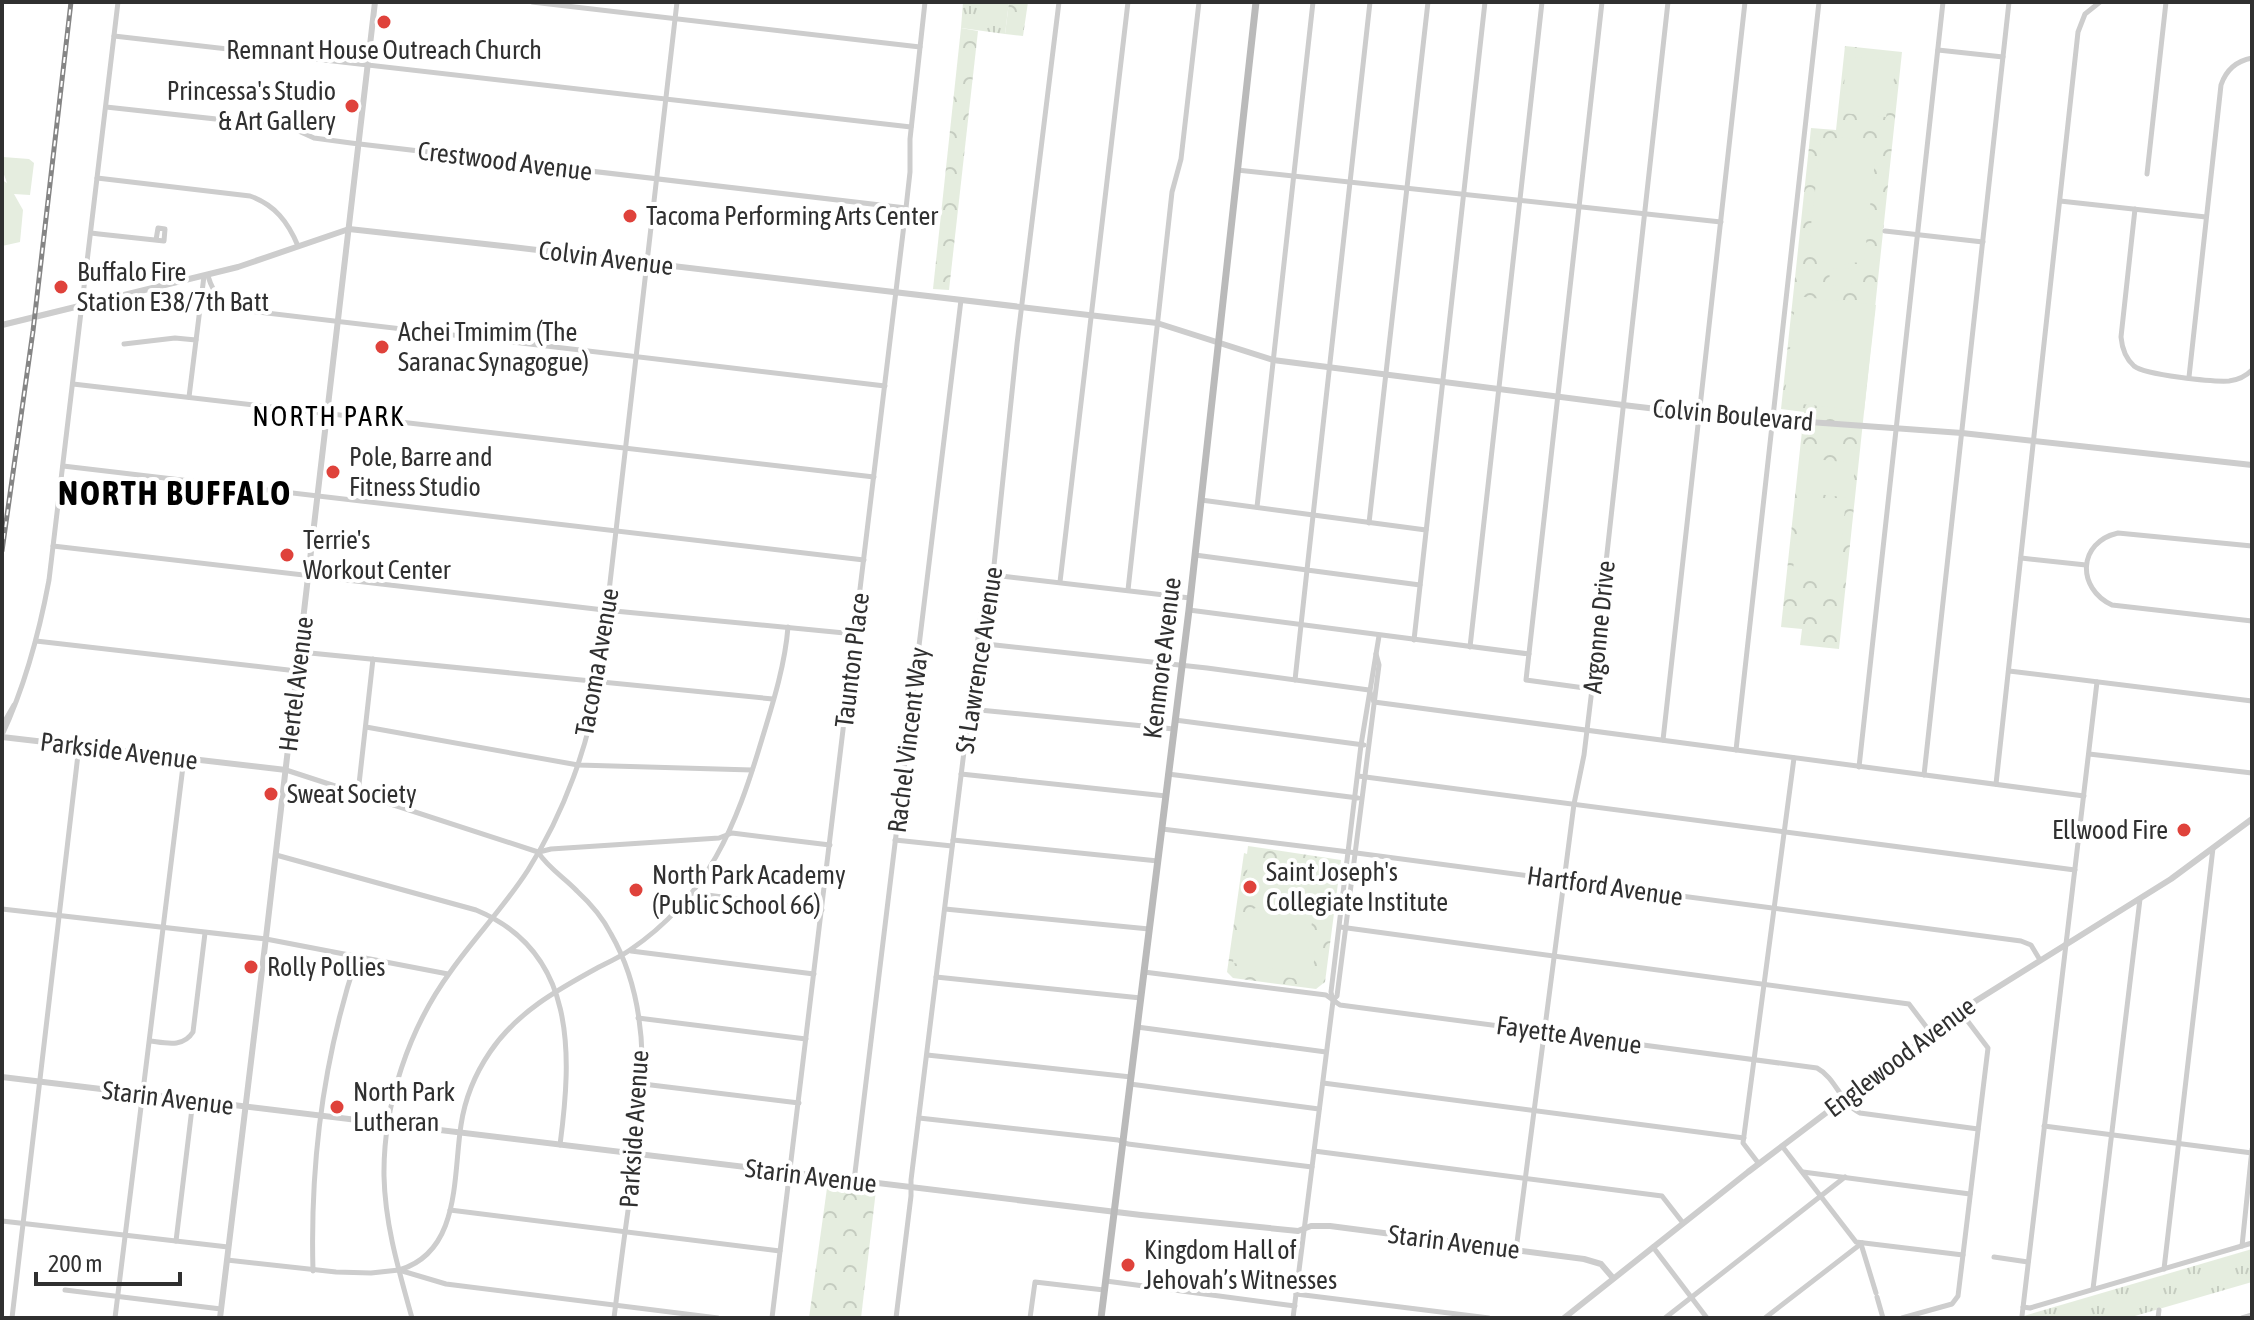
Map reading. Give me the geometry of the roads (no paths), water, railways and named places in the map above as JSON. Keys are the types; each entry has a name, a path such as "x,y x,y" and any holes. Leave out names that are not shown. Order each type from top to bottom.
{"main road":[{"name":"Kenmore Avenue","path":"1101,1318 1189,610 1256,2"}],"street":[{"path":"2,736 36,641 49,580 118,2"},
{"name":"Hertel Avenue","path":"220,1318 375,2"},
{"path":"532,2 920,47"},
{"name":"Tacoma Avenue","path":"412,1318 392,1244 386,1200 384,1166 388,1124 398,1082 430,1004 448,974 519,884 538,852 578,765 599,682 677,2"},
{"name":"Taunton Place","path":"772,1318 897,292 925,2"},
{"name":"St Lawrence Avenue","path":"896,1318 977,643 982,609 993,575 1059,2"},
{"path":"1060,582 1128,2"},
{"path":"1128,590 1172,192 1181,159 1199,2"},
{"path":"1257,507 1313,2"},
{"path":"1295,680 1370,2"},
{"path":"1369,523 1428,2"},
{"path":"1414,640 1485,2"},
{"path":"1470,647 1542,2"},
{"path":"1592,689 1526,680 1602,2"},
{"name":"Argonne Drive","path":"1516,1250 1592,689 1668,2"},
{"path":"1663,740 1745,2"},
{"path":"1736,750 1819,2"},
{"path":"1859,767 1943,2"},
{"path":"1924,775 2009,2"},
{"path":"1996,784 2078,32 2085,14 2100,2"},
{"path":"2147,174 2166,2"},
{"path":"114,36 911,127"},
{"path":"1938,50 2003,57"},
{"path":"2189,377 2221,85 2232,67 2252,58"},
{"name":"Crestwood Avenue","path":"106,107 280,126 314,138 359,144 906,208"},
{"path":"1237,170 1721,222"},
{"path":"97,178 250,196 278,212 289,225 298,246"},
{"path":"2060,201 2206,217"},
{"path":"2135,209 2121,337 2123,350 2134,366 2146,372 2232,381 2252,370"},
{"name":"Colvin Avenue","path":"2,325 206,276 349,229 1157,323 1218,341"},
{"path":"1885,231 1983,242"},
{"path":"91,233 156,240"},
{"path":"206,276 218,297 235,309 885,386"},
{"path":"189,397 206,276"},
{"name":"Rachel Vincent Way","path":"854,1181 961,300"},
{"path":"124,344 175,338 196,340"},
{"name":"Colvin Boulevard","path":"1218,341 1273,360 1623,405 1699,414 1962,433 2252,465"},
{"path":"73,384 874,477"},
{"path":"63,466 864,560"},
{"path":"1201,500 1426,530"},
{"path":"2252,546 2118,533 2098,543 2086,565 2093,590 2112,605 2252,621"},
{"path":"53,546 608,610 855,634"},
{"path":"1195,555 1420,585"},
{"path":"2021,558 2086,565"},
{"path":"993,575 1190,598"},
{"path":"1189,610 1529,654"},
{"path":"227,1260 356,1273 412,1266 433,1249 445,1229 450,1210 467,1098 489,1054 522,1016 555,992 621,956 662,925 692,893 712,865 728,834 752,770 773,699 788,627"},
{"path":"1293,1318 1333,1001 1331,992 1343,928 1362,776 1369,690 1379,636"},
{"path":"36,641 297,671"},
{"path":"977,643 1182,665 1369,690"},
{"path":"300,652 773,699"},
{"path":"1365,745 1379,665 1376,654"},
{"path":"358,793 373,659"},
{"path":"2009,671 2252,701"},
{"path":"2022,1316 2097,682"},
{"path":"1369,690 1374,702"},
{"path":"1374,702 2084,796"},
{"path":"2,726 13,706"},
{"path":"969,709 1174,725 1365,745"},
{"path":"366,727 578,765 752,770"},
{"name":"Parkside Avenue","path":"2,736 286,770 538,852 604,922 629,978 638,1018 643,1084 614,1318"},
{"path":"12,1318 79,746"},
{"path":"2089,754 2252,773"},
{"path":"115,1318 184,758"},
{"path":"1759,1164 1743,1143 1794,758"},
{"path":"961,774 1166,796"},
{"path":"1168,774 1358,798"},
{"path":"1362,776 2075,870"},
{"name":"Englewood Avenue","path":"1564,1318 1960,1011 2171,879 2252,819"},
{"name":"Hartford Avenue","path":"1162,829 2021,941 2031,945 2040,960"},
{"path":"538,852 719,838 728,834 830,845"},
{"path":"895,840 1158,861"},
{"path":"2164,1269 2213,848"},
{"path":"276,855 457,904 492,918 518,935 546,971 564,1029 567,1089 560,1145"},
{"path":"692,893 822,910"},
{"path":"2093,1289 2140,899"},
{"path":"2,909 266,939 448,974"},
{"path":"945,909 1149,929"},
{"path":"1343,928 1909,1004 1931,1033"},
{"path":"150,1041 179,1044 193,1032 205,933"},
{"path":"630,950 814,974"},
{"path":"313,1271 314,1182 320,1116 331,1047 357,956"},
{"name":"Fayette Avenue","path":"1144,972 1326,995 1340,1005 1821,1070 1853,1109 1860,1113 1978,1129"},
{"path":"936,977 1141,998"},
{"path":"1902,1318 1954,1302 1958,1296 1988,1048 1960,1011"},
{"path":"638,1018 806,1039"},
{"path":"1137,1027 1326,1052"},
{"path":"927,1055 1130,1080 1319,1109"},
{"name":"Starin Avenue","path":"2,1077 1114,1212 1298,1231 1311,1226 1330,1226 1593,1261 1601,1264 1613,1278"},
{"path":"1323,1083 1744,1138"},
{"path":"643,1084 799,1103"},
{"path":"176,1241 193,1100"},
{"path":"919,1118 1312,1167"},
{"path":"2044,1126 2252,1151 2242,1246"},
{"path":"1782,1146 1856,1242 1963,1255"},
{"path":"1314,1151 1662,1196 1683,1223"},
{"path":"1802,1172 1970,1194"},
{"path":"1665,1318 1845,1177"},
{"path":"450,1210 780,1251"},
{"path":"2,1221 228,1247"},
{"path":"1862,1243 1883,1318"},
{"path":"1765,1318 1862,1243"},
{"path":"2023,1307 2030,1308 2252,1243"},
{"path":"1653,1247 1707,1318"},
{"path":"1994,1257 2028,1262"},
{"path":"399,1270 446,1284 718,1318"},
{"path":"1030,1318 1035,1282 1105,1286 1295,1306"},
{"path":"65,1290 221,1309"},
{"path":"1296,1294 1489,1318"},
{"path":"2158,1318 2159,1310"},
{"path":"2242,1318 2252,1315"}],"railway":[{"path":"2,551 33,331 71,2"}],"place":[{"name":"Remnant House Outreach Church","path":"384,22"},
{"name":"Princessa's Studio & Art Gallery","path":"352,106"},
{"name":"Tacoma Performing Arts Center","path":"630,216"},
{"name":"Buffalo Fire Station E38/7th Batt","path":"61,287"},
{"name":"Achei Tmimim (The Saranac Synagogue)","path":"382,347"},
{"name":"Pole, Barre and Fitness Studio","path":"333,472"},
{"name":"Terrie's Workout Center","path":"287,555"},
{"name":"Sweat Society","path":"271,794"},
{"name":"Ellwood Fire","path":"2184,830"},
{"name":"Saint Joseph's Collegiate Institute","path":"1250,887"},
{"name":"North Park Academy (Public School 66)","path":"636,890"},
{"name":"Rolly Pollies","path":"251,967"},
{"name":"North Park Lutheran","path":"337,1107"},
{"name":"Kingdom Hall of Jehovah’s Witnesses","path":"1128,1265"}],"district":[{"name":"NORTH PARK","path":"329,416"},
{"name":"NORTH BUFFALO","path":"175,493"}]}
